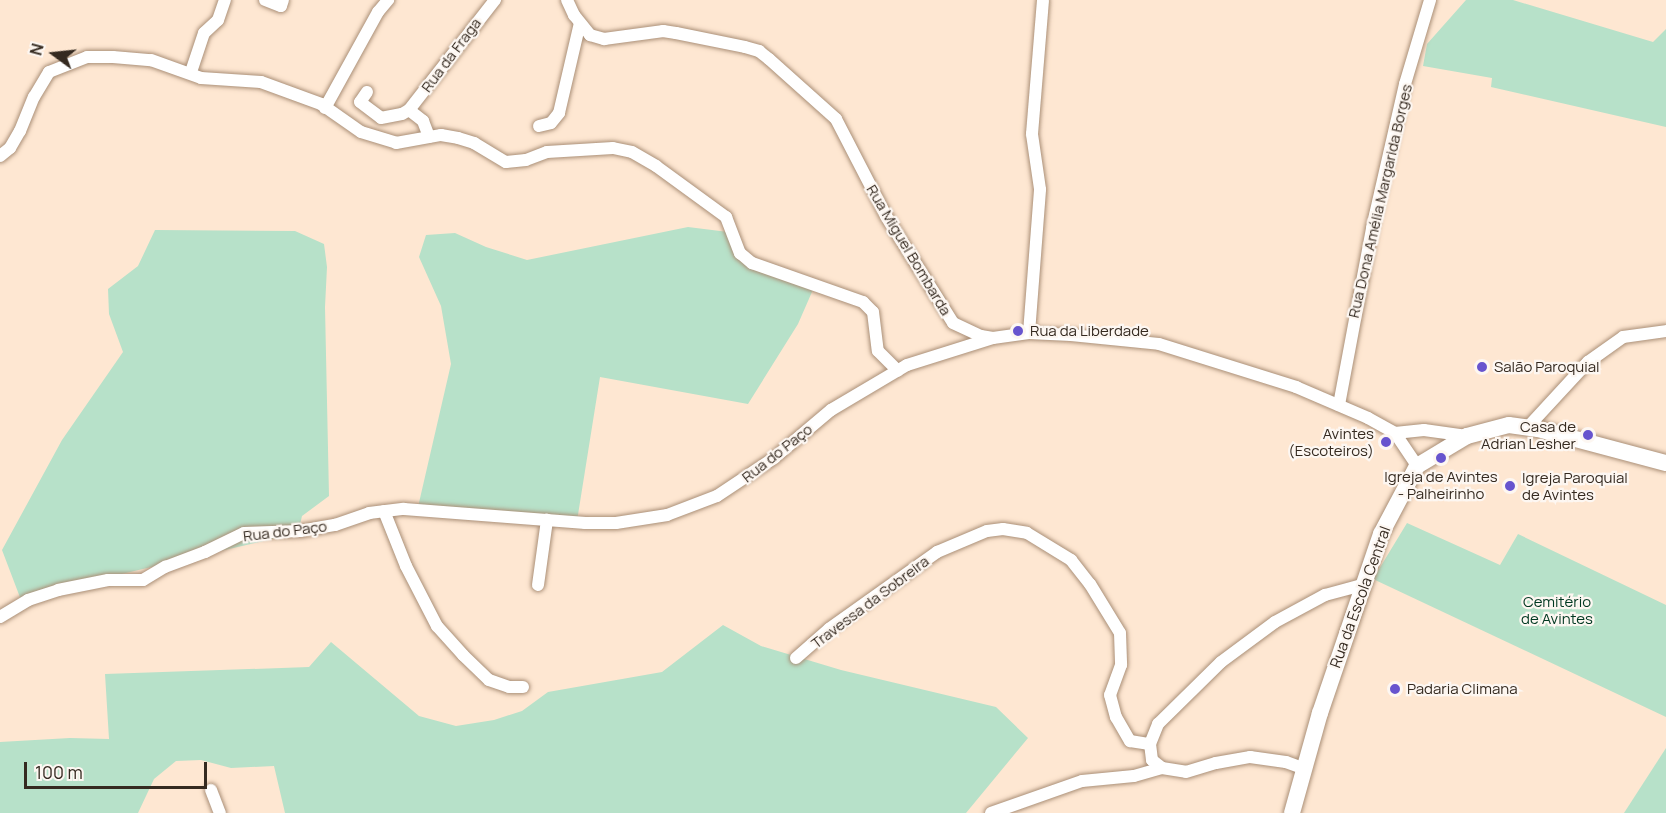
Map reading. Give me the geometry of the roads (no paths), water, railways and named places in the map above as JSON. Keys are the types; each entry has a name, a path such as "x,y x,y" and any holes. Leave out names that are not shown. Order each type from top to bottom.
{"street":[{"path":"192,72 204,33 218,20 225,0"},
{"path":"265,0 282,6 283,0"},
{"path":"325,108 378,12 388,0"},
{"name":"Rua da Fraga","path":"408,110 495,0"},
{"name":"Rua Miguel Bombarda","path":"567,0 590,35 604,39 663,31 745,47 769,58 836,119 886,216 953,323 981,336 993,338 1029,333 1111,337 1160,344 1296,387 1339,405 1395,434 1417,466"},
{"path":"1029,333 1040,189 1032,134 1043,0"},
{"name":"Rua Dona Amélia Margarida Borges","path":"1339,405 1349,342 1375,217 1405,84 1430,0"},
{"path":"539,126 551,123 559,113 580,23"},
{"path":"0,156 9,148 20,131 49,72 61,65 87,57 151,60 192,72 201,78 261,82 325,108 371,137 396,143 429,137 459,138 474,143 506,162 526,160 547,152 613,148 632,152 657,166 726,217 740,252 752,263 863,302 873,312 878,351 898,371"},
{"path":"367,92 360,102 381,118 402,114 408,110 423,121 429,137"},
{"path":"1527,428 1588,362 1623,337 1666,332"},
{"name":"Rua do Paço","path":"0,617 28,600 58,590 108,580 143,580 165,567 205,552 244,533 300,531 384,511 404,509 616,523 667,515 717,496 774,458 831,410 898,371 933,355 993,338"},
{"path":"1417,466 1467,436 1509,425 1666,463"},
{"path":"1395,434 1424,430 1467,436"},
{"name":"Rua da Escola Central","path":"1292,813 1320,713 1381,534 1417,466"},
{"path":"384,511 406,566 437,626 463,656 489,680 509,687 523,687"},
{"path":"538,585 547,520"},
{"name":"Travessa da Sobreira","path":"796,658 829,629 937,552 987,531 1003,529 1027,533 1071,560 1090,584 1120,633 1121,665 1110,695 1116,717 1130,741 1150,744"},
{"path":"1162,768 1152,760 1150,744 1158,724 1221,662 1275,622 1295,611 1325,595 1363,585"},
{"path":"991,813 1082,781 1134,776 1162,768 1186,772 1216,763 1250,758 1286,762 1305,769"},
{"path":"211,790 220,813"}],"place":[{"name":"Rua da Liberdade","path":"1018,331"},
{"name":"Salão Paroquial","path":"1482,367"},
{"name":"Casa de Adrian Lesher","path":"1588,435"},
{"name":"Avintes (Escoteiros)","path":"1386,442"},
{"name":"Igreja de Avintes - Palheirinho","path":"1441,458"},
{"name":"Igreja Paroquial de Avintes","path":"1510,486"},
{"name":"Padaria Climana","path":"1395,689"}],"park label":[{"name":"Cemitério de Avintes","path":"1557,610"}]}
